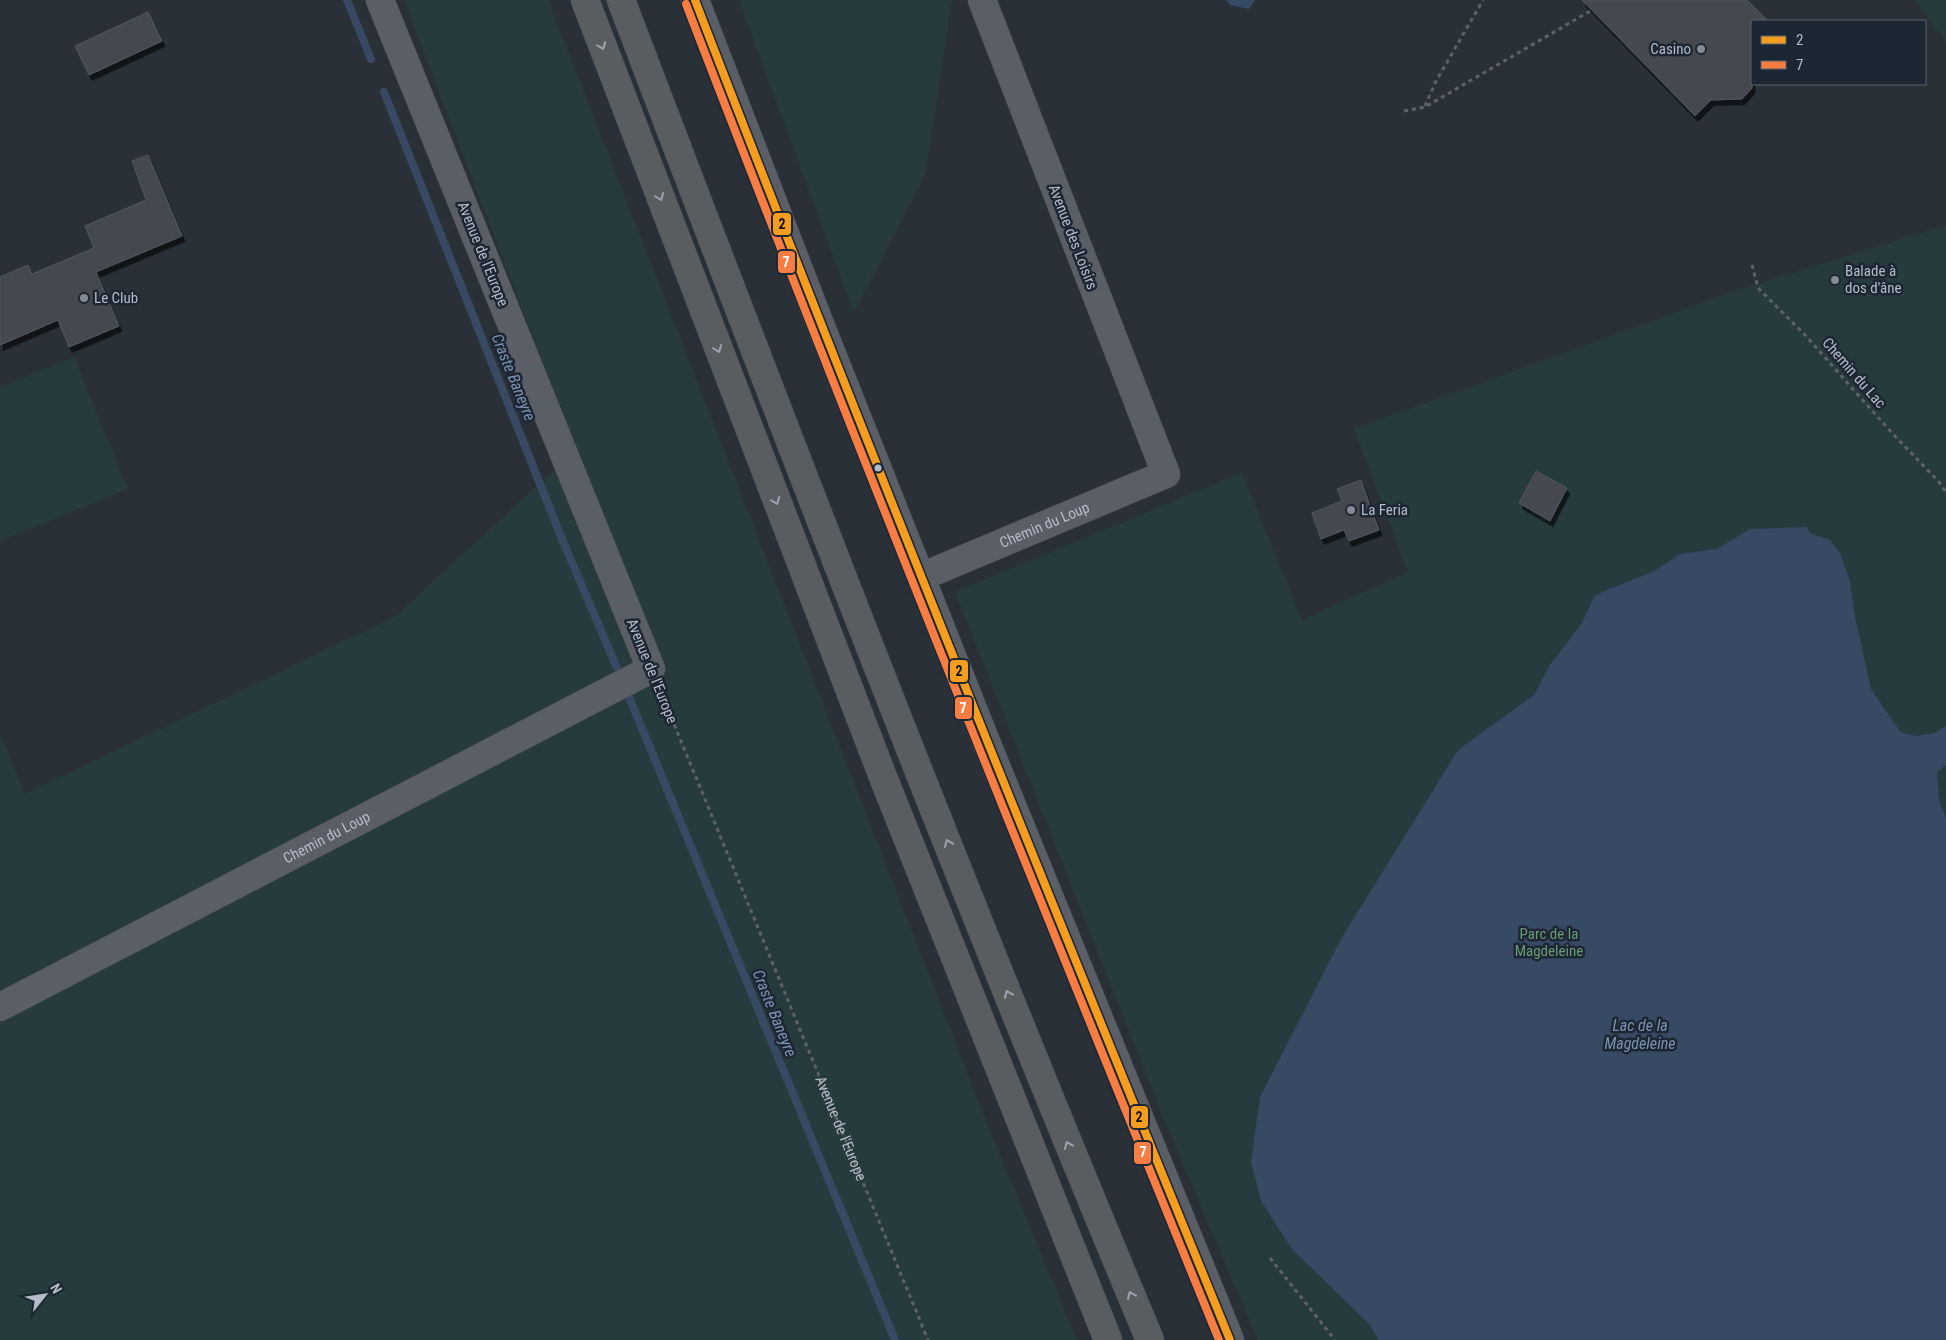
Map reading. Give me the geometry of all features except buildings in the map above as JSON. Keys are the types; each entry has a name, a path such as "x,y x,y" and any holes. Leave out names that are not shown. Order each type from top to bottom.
{"highway":[{"path":"585,0 883,777 1108,1340"},
{"path":"621,0 918,768 1060,1125 1150,1340"}],"street":[{"name":"Avenue de l'Europe","path":"380,0 651,668"},
{"path":"695,0 811,301 987,744 1230,1340"},
{"name":"Avenue des Loisirs","path":"982,0 1166,474"},
{"name":"Chemin du Loup","path":"922,577 1166,474"},
{"name":"Chemin du Loup","path":"0,1007 651,668"}],"path":[{"path":"1425,107 1435,83 1483,0"},
{"path":"1404,111 1425,107 1592,10"},
{"name":"Chemin du Lac","path":"1752,265 1758,288 1806,336 1946,492"},
{"name":"Avenue de l'Europe","path":"651,668 928,1340"},
{"path":"1270,1258 1335,1340"}],"green space":[{"path":"404,0 548,0 990,1131 1077,1340 0,1340 0,734 25,794 396,616 576,450"},
{"path":"739,0 952,0 926,171 854,313"},
{"path":"1915,0 1946,0 1946,42"},
{"name":"Parc de la Magdeleine","path":"1946,225 1946,1340 1258,1340 1163,1117 955,592 1242,473 1302,620 1408,572 1354,429 1735,291"},
{"path":"74,357 128,489 0,541 0,387"}],"water":[{"path":"1226,0 1255,0 1249,9 1230,5"},
{"name":"Lac de la Magdeleine","path":"1807,527 1810,533 1830,540 1840,553 1850,581 1855,617 1871,689 1894,723 1901,732 1916,736 1934,733 1946,726 1946,765 1937,772 1939,801 1946,817 1946,1340 1379,1340 1369,1324 1292,1249 1261,1201 1251,1162 1260,1097 1341,939 1458,750 1534,695 1550,665 1582,623 1595,595 1654,571 1680,554 1717,549 1750,529"}],"waterway":[{"name":"Craste Baneyre","path":"347,0 371,59"},
{"name":"Craste Baneyre","path":"384,92 562,539 619,673"},
{"name":"Craste Baneyre","path":"629,697 895,1340"}],"transit line":[{"name":"2","path":"695,0 959,672 1230,1340"},
{"name":"7","path":"686,4 816,339 949,673 1219,1340"}],"place":[{"name":"Casino","path":"1701,49"},
{"name":"Balade à dos d'âne","path":"1835,280"},
{"name":"Le Club","path":"84,298"},
{"name":"La Feria","path":"1351,510"}]}
